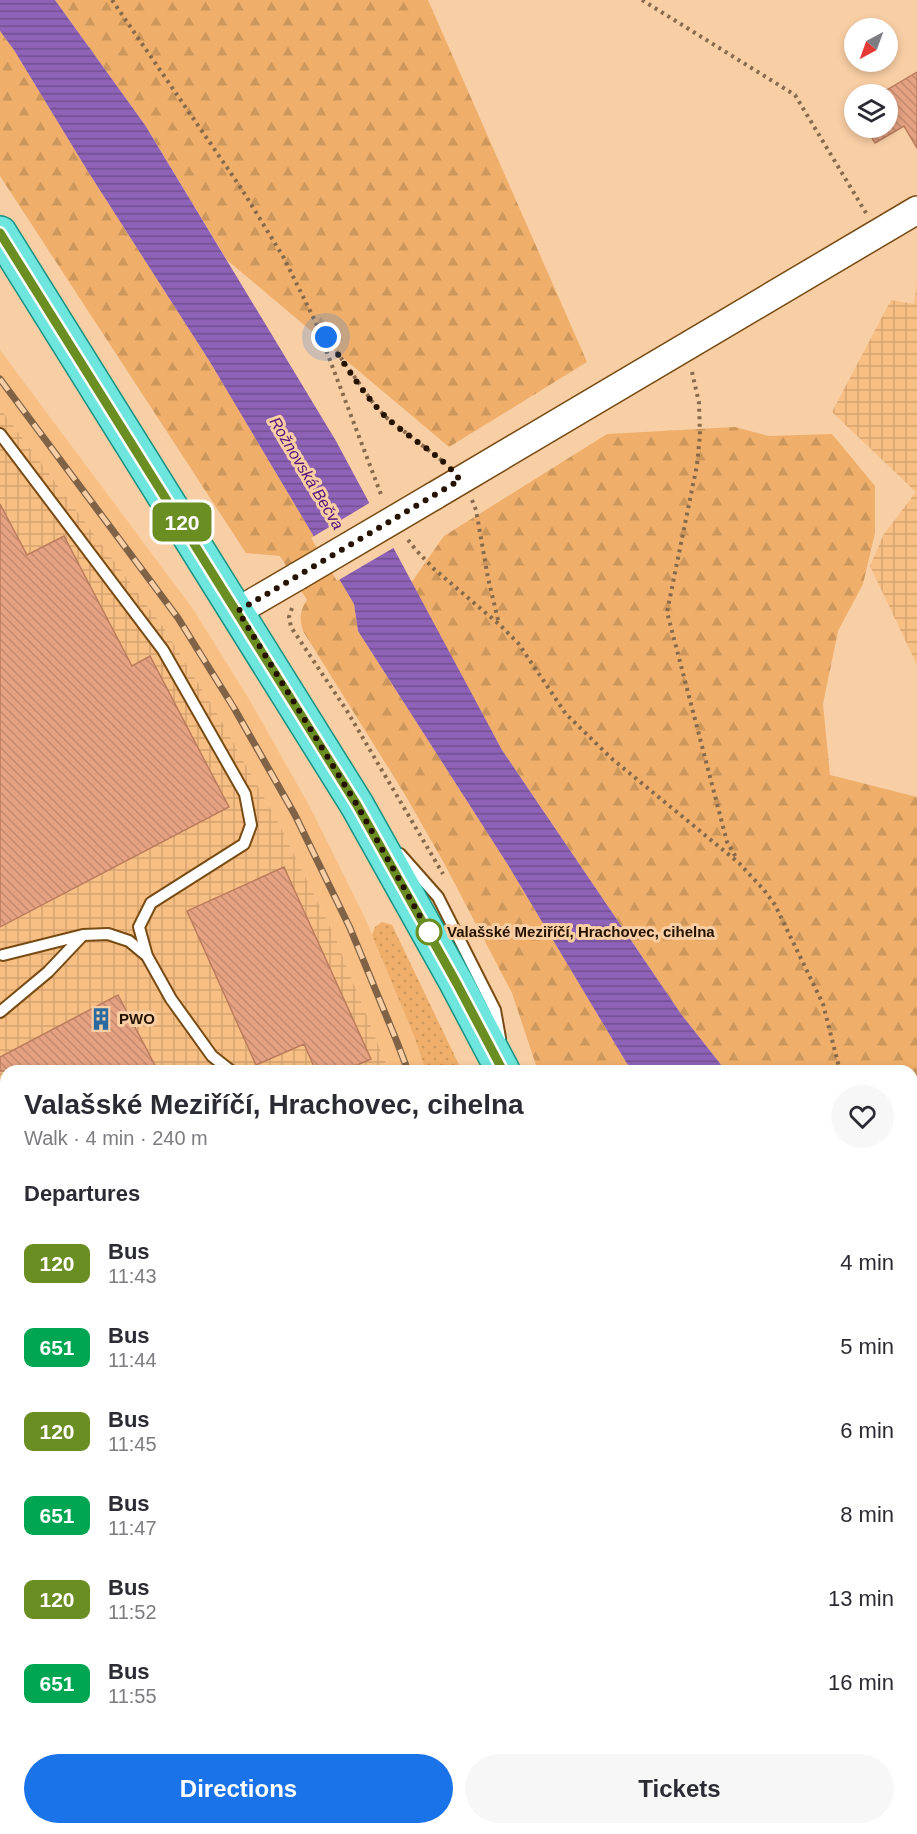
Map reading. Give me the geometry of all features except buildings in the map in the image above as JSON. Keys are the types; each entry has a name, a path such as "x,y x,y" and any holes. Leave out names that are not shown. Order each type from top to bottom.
{"main road":[{"path":"0,233 357,805 502,1065"}],"street":[{"path":"238,611 434,496 465,487 682,350 917,210"}],"lane":[{"path":"0,434 163,650 246,794 251,825 243,844 151,903 139,927 147,956 171,999 212,1056 223,1065"},
{"path":"3,956 83,935 108,934 129,941 147,956"},
{"path":"0,1012 48,972 83,935"}],"path":[{"path":"112,0 241,188 284,258 315,321 383,499"},
{"path":"642,0 795,95 870,218"},
{"path":"315,321 376,407 447,466 465,487 476,510 488,578 500,625"},
{"path":"682,350 697,389 700,435 694,489 667,612 727,842 739,863"},
{"path":"404,533 434,569 500,625 526,653 566,714 610,758 739,863 776,905 824,1004 839,1065"},
{"path":"295,603 289,617 291,627 347,711 438,864 446,882"}],"shaded area":[{"path":"917,282 917,665 870,566 884,534 916,492 832,412 891,300 914,304"},
{"path":"0,350 193,609 249,699 310,807 366,920 424,1065 387,1065 334,935 279,824 219,717 164,628 0,408"},
{"path":"0,408 164,628 219,717 279,824 334,935 387,1065 0,1065"}],"green space":[{"path":"55,0 428,0 587,362 449,447 227,260 145,125"},
{"path":"0,31 210,362 354,604 358,631 508,865 628,1065 536,1065 512,993 444,863 404,793 303,631 301,615 307,600 280,556 246,553 0,176"},
{"path":"735,427 769,436 832,434 875,486 875,533 863,584 838,631 823,704 830,775 917,797 917,1065 721,1065 681,1014 502,750 411,583 444,536 607,434"},
{"path":"382,922 392,925 459,1065 424,1065 372,935 375,927"}],"water":[{"name":"Rožnovská Bečva","path":"0,0 55,0 145,125 336,441 502,750 681,1014 721,1065 628,1065 626,1062 508,865 358,631 354,604 210,362 0,31"}],"pier":[{"path":"371,502 395,547 337,581 311,538"}],"railway":[{"path":"0,379 178,618 234,708 295,815 350,928 406,1065"}],"bus line":[{"name":"120","path":"0,233 324,749 401,881 500,1065"}],"place":[{"name":"Valašské Meziříčí, Hrachovec, cihelna","path":"429,932"},
{"name":"PWO","path":"101,1019"}],"route":[{"path":"326,337 376,407 439,458 460,480 238,611 324,749 434,941 429,932"}]}
